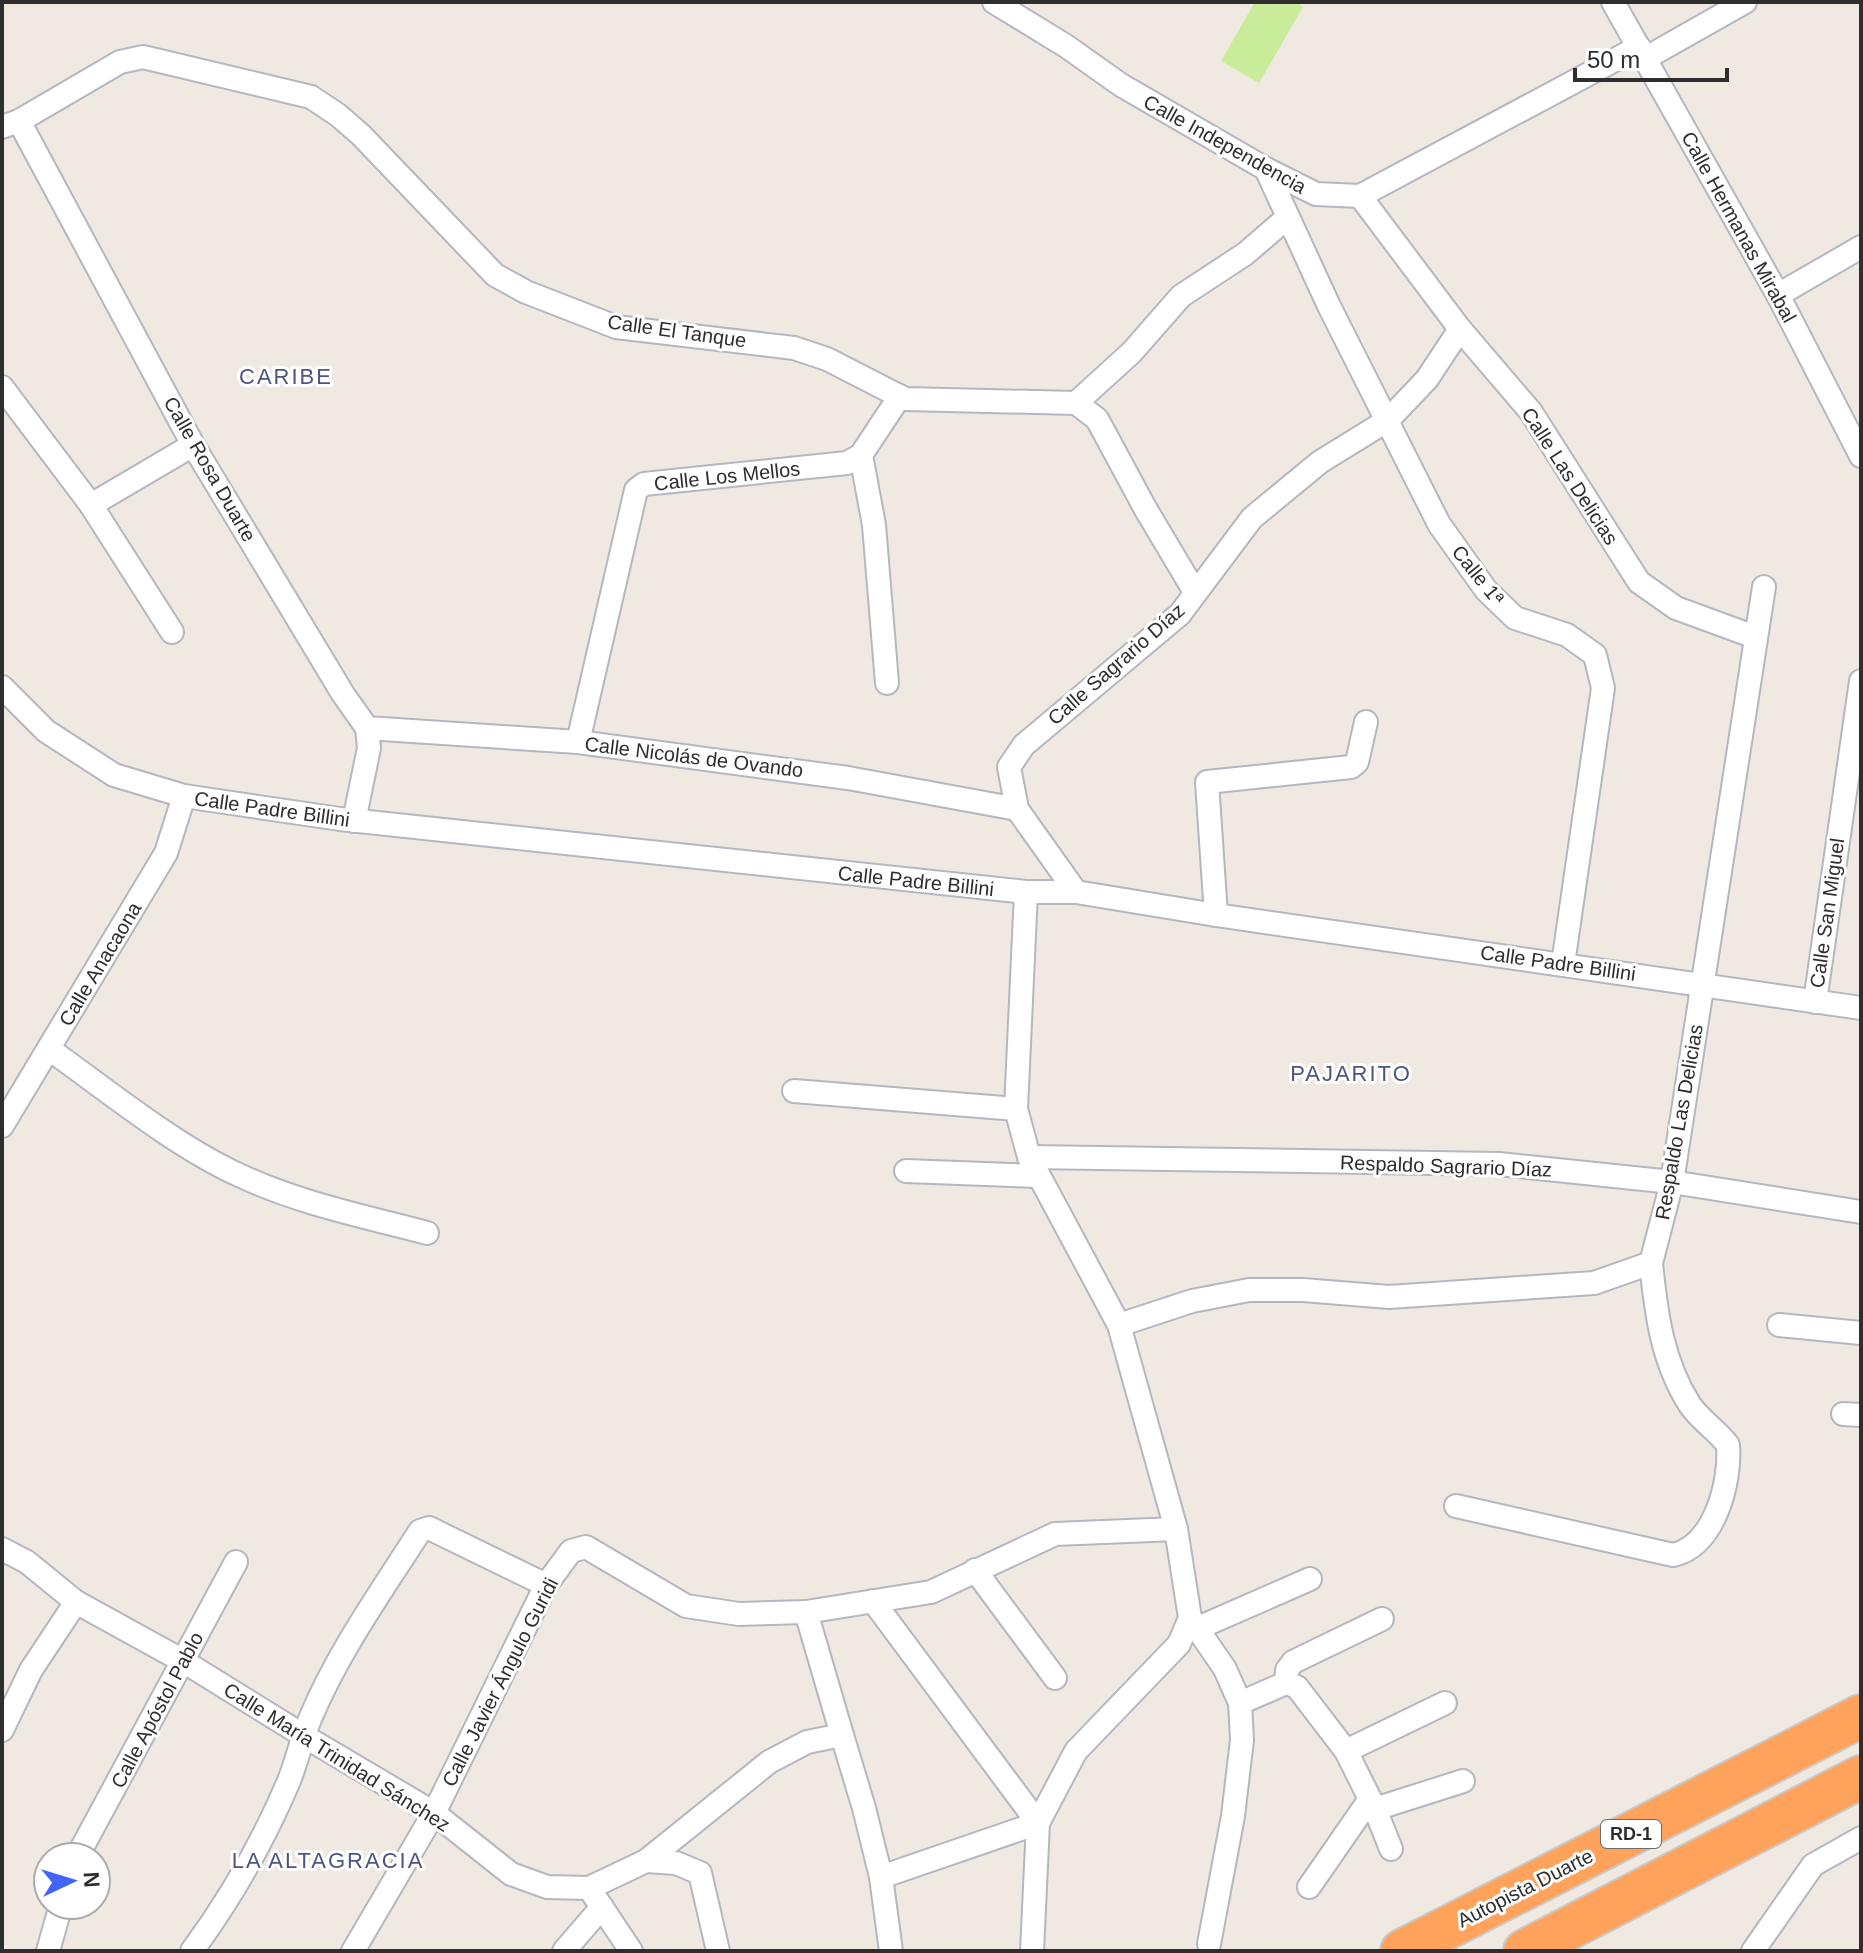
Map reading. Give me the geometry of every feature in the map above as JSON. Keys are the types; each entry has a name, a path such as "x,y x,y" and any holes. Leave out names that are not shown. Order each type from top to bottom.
{"highway":[{"name":"Autopista Duarte","path":"1419,1947 1861,1716"},
{"name":"RD-1","path":"1525,1951 1861,1777"}],"street":[{"name":"Calle Hermanas Mirabal","path":"1613,2 1778,295 1861,456"},
{"path":"1360,196 1745,2"},
{"name":"Calle Independencia","path":"1007,5 1121,85 1266,169 1316,194 1360,196"},
{"name":"Calle El Tanque","path":"11,124 120,62 143,57 311,97 361,135 495,275 526,292 616,327 794,348 827,359 905,399 1076,403"},
{"name":"Calle Rosa Duarte","path":"11,124 193,445 343,694 367,728"},
{"name":"Calle 1ª","path":"1266,169 1329,306 1439,524 1486,590 1515,618 1567,635 1595,655 1603,688 1563,964"},
{"name":"Calle Las Delicias","path":"1360,196 1460,329 1531,412 1639,582 1676,608 1755,637"},
{"path":"1195,592 1097,419 1076,403 1132,352 1181,296 1245,254 1288,217"},
{"path":"1778,295 1861,247"},
{"name":"Calle Sagrario Díaz","path":"1076,892 1017,809 1009,767 1024,745 1180,614 1252,518 1320,462 1388,420 1427,379 1460,329"},
{"path":"2,387 91,505 172,632"},
{"path":"887,683 874,525 861,455 900,396"},
{"path":"91,505 193,445"},
{"name":"Calle Los Mellos","path":"578,742 636,490 644,484 826,467 847,463 861,455"},
{"name":"Respaldo Las Delicias","path":"1651,1263 1672,1182 1764,587"},
{"name":"Calle San Miguel","path":"1815,1002 1861,681"},
{"name":"Calle Padre Billini","path":"2,687 46,731 114,775 184,796 354,821 1026,892 1076,892 1861,1008"},
{"path":"1216,915 1207,782 1351,767 1357,762 1366,722"},
{"path":"354,821 369,748 367,728"},
{"name":"Calle Nicolás de Ovando","path":"367,728 578,742 848,778 1017,809"},
{"name":"Calle Anacaona","path":"2,1126 10,1093 49,1049 166,853 184,796"},
{"path":"1026,892 1016,1109 1033,1167 1119,1325 1176,1529 1194,1623 1225,1669 1240,1703 1242,1740 1233,1816 1209,1944"},
{"path":"49,1049 169,1134 236,1174 295,1198 427,1233"},
{"path":"794,1091 1016,1109"},
{"name":"Respaldo Sagrario Díaz","path":"906,1171 1033,1167 1499,1164 1672,1182 1861,1212"},
{"path":"1119,1325 1192,1301 1249,1290 1403,1296 1594,1283 1651,1263 1658,1329 1677,1380 1690,1406 1728,1445 1723,1496 1713,1521 1695,1544 1683,1553 1673,1555 1456,1506"},
{"path":"1779,1325 1861,1333"},
{"path":"192,1951 220,1913 268,1825 290,1780 304,1736 340,1657 420,1531 429,1528 546,1585"},
{"name":"Calle Javier Ángulo Guridi","path":"353,1951 434,1813 546,1585 571,1551 586,1547 686,1606 739,1614 806,1612 928,1593 1055,1534 1176,1529"},
{"name":"Calle María Trinidad Sánchez","path":"2,1549 27,1562 76,1602 183,1661 434,1813 511,1874 547,1887 589,1888 646,1861 769,1762 807,1742 842,1735"},
{"name":"Calle Apóstol Pablo","path":"86,1841 236,1562"},
{"path":"975,1570 1055,1678"},
{"path":"1032,1951 1038,1823 1076,1751 1179,1644 1194,1623 1310,1579"},
{"path":"873,1601 1038,1823"},
{"path":"2,1730 31,1670 76,1602"},
{"path":"806,1612 864,1808 881,1877 891,1951"},
{"path":"1286,1683 1287,1670 1293,1662 1382,1619"},
{"path":"1240,1703 1286,1683 1297,1687 1346,1751 1373,1804 1391,1849"},
{"path":"1346,1751 1445,1703"},
{"path":"1309,1887 1373,1804 1463,1781"},
{"path":"881,1877 1038,1823"},
{"path":"1753,1951 1813,1865 1861,1838"},
{"path":"646,1861 676,1863 700,1873 718,1951"},
{"path":"589,1888 631,1951"},
{"path":"564,1951 602,1907"},
{"path":"48,1951 56,1921"}],"green space":[{"path":"1255,2 1295,2 1303,7 1259,83 1221,61"}],"district":[{"name":"CARIBE","path":"286,376"},
{"name":"PAJARITO","path":"1351,1073"},
{"name":"LA ALTAGRACIA","path":"328,1860"}]}
